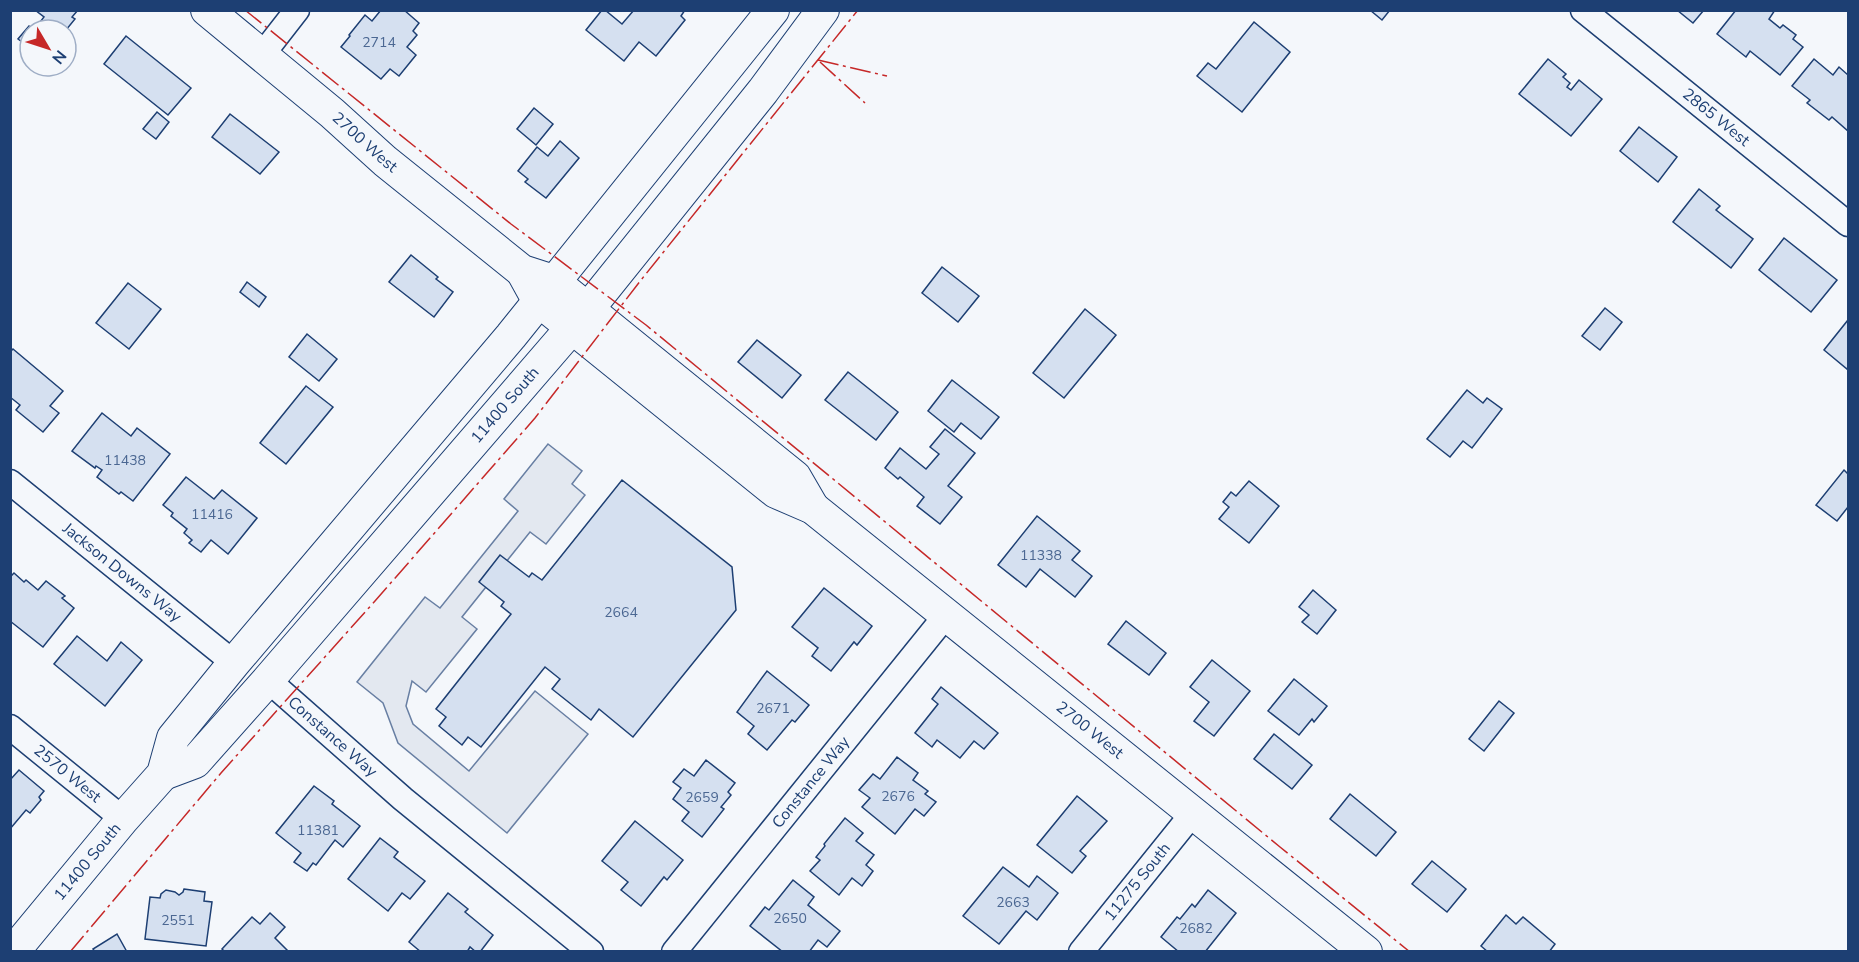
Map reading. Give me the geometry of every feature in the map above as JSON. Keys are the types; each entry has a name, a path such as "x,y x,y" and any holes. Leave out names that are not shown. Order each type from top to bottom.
{"main road":[{"name":"2700 West","path":"207,10 332,113 385,161 546,291 795,477 813,508 1366,951"},
{"name":"11400 South","path":"14,951 163,774 173,738 511,336 773,10"},
{"name":"11400 South","path":"163,774 195,762 268,680 580,318 763,91 823,10"}],"street":[{"path":"262,55 297,10"},
{"name":"2865 West","path":"1583,10 1848,224"},
{"name":"Jackson Downs Way","path":"10,482 234,663"},
{"name":"Constance Way","path":"674,951 947,614"},
{"name":"Constance Way","path":"268,680 403,799 591,951"},
{"name":"2570 West","path":"10,727 123,819"},
{"name":"11275 South","path":"1081,951 1192,813"}],"shaded area":[{"path":"548,444 582,471 572,484 585,495 546,544 530,532 462,617 477,629 426,692 412,681 406,706 413,724 469,771 535,691 588,734 507,833 398,743 383,703 357,682 425,597 440,608 518,511 504,499"}],"building":[{"path":"35,10 78,10 74,18 43,18"},
{"path":"381,10 404,10 419,23 413,31 417,35 407,47 416,55 399,76 390,69 381,79 341,47 365,15 372,21"},
{"path":"602,10 622,24 634,10 685,10 681,16 685,20 656,56 639,42 624,61 586,30"},
{"path":"1370,10 1390,10 1382,20"},
{"path":"1677,10 1704,10 1693,23"},
{"path":"1736,10 1775,10 1769,19 1780,28 1783,25 1796,35 1793,39 1803,47 1780,75 1750,51 1746,57 1717,34"},
{"path":"1254,22 1290,52 1242,112 1197,76 1208,63 1216,69"},
{"path":"126,36 191,88 168,115 104,64"},
{"path":"1548,59 1566,74 1563,77 1570,83 1567,87 1571,90 1579,80 1602,99 1571,136 1519,94"},
{"path":"1814,59 1833,75 1839,67 1848,75 1848,131 1832,117 1829,120 1807,103 1810,100 1792,86"},
{"path":"534,108 553,124 536,145 517,129"},
{"path":"157,112 169,122 156,139 143,129"},
{"path":"230,114 279,152 260,174 212,137"},
{"path":"1639,127 1677,157 1658,182 1620,151"},
{"path":"560,141 579,158 546,198 525,182 528,179 518,171 537,147 548,156"},
{"path":"1699,189 1720,206 1716,210 1753,239 1731,268 1673,222"},
{"path":"1784,238 1837,280 1811,312 1759,270"},
{"path":"411,255 453,292 434,317 389,282"},
{"path":"942,267 979,296 958,322 922,293"},
{"path":"247,282 266,297 259,307 240,292"},
{"path":"128,283 161,309 129,349 96,323"},
{"path":"1605,308 1622,322 1600,350 1582,336"},
{"path":"1085,309 1116,335 1064,398 1033,373"},
{"path":"1848,320 1848,367 1847,369 1824,350"},
{"path":"307,334 337,359 319,381 289,357"},
{"path":"757,340 801,375 782,398 738,362"},
{"path":"13,349 63,391 50,406 59,413 43,432 16,410 20,405 10,397 10,352"},
{"path":"848,372 898,412 876,440 825,400"},
{"path":"952,380 999,417 981,439 961,423 954,432 928,411"},
{"path":"306,386 333,407 286,464 260,443"},
{"path":"1467,390 1483,403 1487,398 1502,409 1472,448 1463,441 1450,457 1427,439"},
{"path":"102,413 131,436 137,428 170,454 133,501 121,492 119,494 97,477 102,470 96,466 95,468 72,451"},
{"path":"945,429 975,453 948,486 962,497 940,524 917,506 924,497 885,468 900,448 926,469 939,454 930,447"},
{"path":"1844,470 1848,474 1848,507 1837,521 1816,505"},
{"path":"186,477 214,499 222,490 257,518 228,554 211,540 201,552 189,543 192,540 184,533 187,529 171,516 173,513 163,505"},
{"path":"622,480 732,567 736,610 633,737 599,709 591,720 552,689 560,679 545,667 481,747 468,737 462,745 439,726 446,717 436,709 511,614 501,606 504,602 479,582 500,555 529,577 532,573 542,580"},
{"path":"1249,481 1279,506 1249,543 1219,519 1229,507 1223,502 1231,492 1236,496"},
{"path":"1037,516 1080,551 1072,560 1092,576 1075,597 1040,569 1026,587 998,565"},
{"path":"14,573 38,590 46,581 65,596 62,598 74,608 43,647 10,621 10,574"},
{"path":"824,588 872,626 857,645 854,642 831,671 812,656 818,648 792,627"},
{"path":"1313,590 1336,610 1317,634 1302,622 1309,615 1299,607"},
{"path":"1126,621 1166,653 1149,675 1108,644"},
{"path":"77,636 107,661 121,642 142,660 105,706 54,664"},
{"path":"1212,660 1250,691 1214,736 1194,721 1209,702 1190,687"},
{"path":"767,671 809,705 795,722 792,720 767,750 748,734 754,726 737,712"},
{"path":"1294,679 1327,706 1299,735 1268,711"},
{"path":"941,687 998,733 984,749 974,741 960,758 937,740 932,747 915,733 938,704 932,699"},
{"path":"1499,701 1514,713 1484,751 1469,739"},
{"path":"1274,734 1312,765 1292,789 1254,759"},
{"path":"897,757 918,773 913,780 928,791 925,794 936,802 924,816 915,809 895,834 862,807 870,798 859,790 873,774 880,779"},
{"path":"706,760 735,783 728,792 731,795 721,807 724,809 702,837 682,821 689,812 673,799 681,788 673,782 684,769 694,776"},
{"path":"19,770 44,791 39,797 41,800 30,813 26,810 10,829 10,780"},
{"path":"314,786 334,801 332,804 360,826 343,847 335,840 316,865 313,863 307,871 294,862 301,853 276,833"},
{"path":"1350,794 1396,832 1376,856 1330,819"},
{"path":"1077,796 1107,821 1080,851 1086,856 1072,873 1037,845"},
{"path":"845,818 863,833 856,841 874,855 866,865 873,871 862,886 852,878 839,895 810,871 820,860 816,857 825,846 824,844"},
{"path":"635,821 683,860 667,880 664,877 641,906 621,890 628,882 602,861"},
{"path":"380,838 398,852 394,857 425,881 410,899 402,893 388,911 348,879"},
{"path":"1432,861 1466,889 1447,912 1412,884"},
{"path":"1003,867 1029,887 1037,876 1058,893 1037,920 1026,911 999,944 963,916"},
{"path":"793,880 814,897 808,905 840,931 827,947 818,940 809,952 783,952 750,926 765,907 769,910"},
{"path":"184,889 205,892 204,901 212,902 206,946 145,939 150,897 160,898 166,890 179,895"},
{"path":"1208,890 1236,913 1205,952 1179,952 1161,937 1177,917 1180,919 1192,904 1195,907"},
{"path":"448,893 468,909 465,912 493,935 480,952 470,947 467,952 421,952 409,942"},
{"path":"270,913 285,927 275,938 289,952 225,952 222,949 252,917 260,924"},
{"path":"1506,915 1516,924 1523,917 1555,944 1549,952 1488,952 1481,946"},
{"path":"117,934 127,952 95,952 93,949"}],"power":[{"path":"245,10 511,224 646,325 1410,952"},
{"path":"70,952 221,773 535,418 641,280 858,10"},
{"path":"818,60 887,76"},
{"path":"820,62 865,103"}]}
